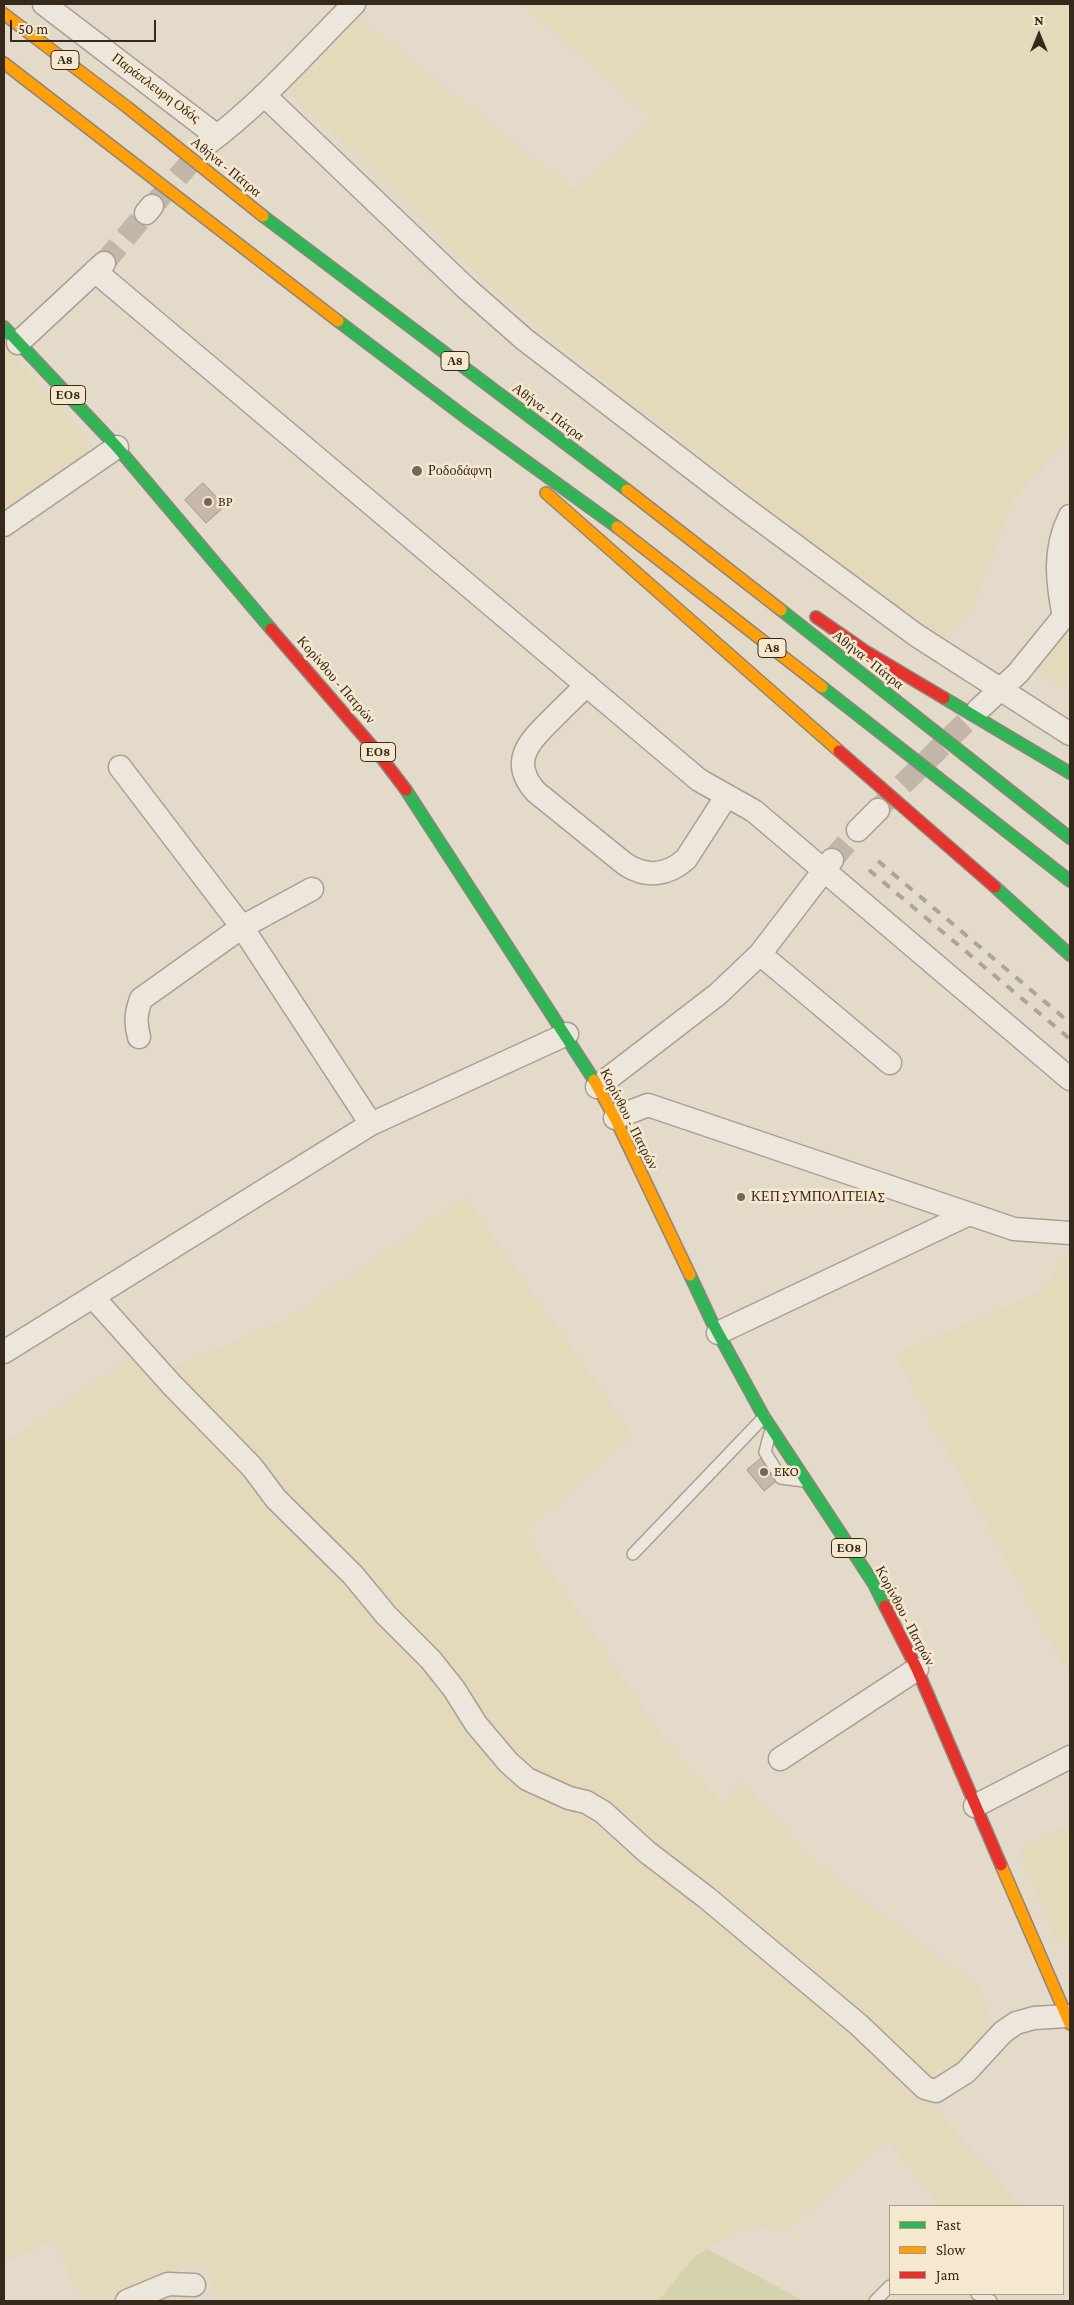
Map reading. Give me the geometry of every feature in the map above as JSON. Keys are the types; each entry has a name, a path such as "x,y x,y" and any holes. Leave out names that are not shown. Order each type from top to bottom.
{"main road":[{"name":"Αθήνα - Πάτρα","path":"4,14 126,107 269,222 642,501 1070,838"},
{"name":"Α8","path":"4,63 237,245 469,420 615,524 1070,881"},
{"name":"Κορίνθου - Πατρών","path":"11,335 117,448 215,565 367,739 402,784 567,1034 615,1118 718,1333 764,1417 874,1584 918,1669 975,1806 1069,2020"},
{"path":"469,420 537,485 790,709 954,850 1070,955"},
{"path":"642,501 759,578"},
{"path":"808,612 865,651 1070,773"}],"street":[{"name":"Παράπλευρη Οδός","path":"44,4 212,140 264,95 354,4"},
{"path":"264,95 433,257 524,339 739,504 916,635 1070,734"},
{"path":"11,335 100,267 699,780 726,797 754,811 828,865 1070,1079"},
{"path":"4,525 117,448"},
{"path":"978,710 1018,673 1067,613 1057,584 1058,560 1065,527 1070,516"},
{"path":"587,685 533,737 525,750 522,768 529,784 536,792 625,864 635,871 646,873 667,872 678,866 686,859 726,797"},
{"path":"120,767 242,927 371,1124"},
{"path":"858,830 878,810"},
{"path":"597,1087 718,994 760,954 828,865"},
{"path":"139,1037 136,1011 141,999 242,927 312,888"},
{"path":"760,954 890,1063"},
{"path":"4,1352 371,1124 567,1034"},
{"path":"615,1118 648,1105 1014,1229 1070,1233"},
{"path":"718,1333 968,1214"},
{"path":"93,1297 172,1385 252,1467 296,1519 353,1575 386,1614 431,1660 454,1689 476,1724 508,1762 527,1779 569,1798 586,1802 603,1812 647,1852 707,1898 859,2024 925,2088 936,2091 966,2072 1003,2032 1016,2023 1034,2018 1069,2020"},
{"path":"780,1759 918,1669"},
{"path":"975,1806 1070,1757"},
{"path":"127,2301 168,2284 194,2285"}],"lane":[{"path":"633,1554 764,1417"},
{"path":"771,1429 764,1452 781,1478 805,1481"},
{"path":"875,2301 889,2287"},
{"path":"979,2295 992,2301"}],"shaded area":[{"path":"521,4 1070,4 1070,440 1012,501 974,607 942,642 747,493 541,331 453,252 404,199 282,86 353,13 574,190 654,119"},
{"path":"4,345 87,437 89,460 4,518"},
{"path":"1070,623 1070,694 1035,668"},
{"path":"465,1197 633,1435 524,1532 667,1743 724,1804 742,1780 810,1858 981,1989 994,2035 938,2085 931,2103 1020,2205 941,2205 887,2141 783,2233 751,2223 694,2257 658,2301 218,2301 205,2265 175,2267 192,2301 81,2301 54,2240 4,2263 4,1441 17,1435 146,1347 166,1371 285,1320"},
{"path":"1070,1249 1070,1678 895,1355 1041,1291"},
{"path":"1070,1824 1070,1940 1058,1946 1019,1850"},
{"path":"707,2249 804,2301 658,2301 694,2257"}],"building":[{"path":"203,483 225,506 206,523 185,500"},
{"path":"768,1453 785,1474 764,1491 747,1470"}],"tunnel":[{"path":"156,202 204,147"},
{"path":"104,263 146,213"},
{"path":"879,808 978,710"},
{"path":"832,860 858,830"}],"railway":[{"path":"878,861 1070,1023"},
{"path":"869,870 1070,1039"}],"traffic: fast":[{"path":"263,216 627,490"},
{"path":"338,321 469,420 617,527"},
{"path":"4,327 117,447 271,629"},
{"path":"781,610 1070,838"},
{"path":"822,687 1070,881"},
{"path":"944,698 1070,773"},
{"path":"406,790 594,1080"},
{"path":"995,887 1070,955"},
{"path":"690,1275 712,1322 764,1417 874,1584 885,1606"}],"traffic: slow":[{"path":"4,14 127,107 263,216"},
{"path":"4,63 338,321"},
{"path":"627,490 781,610"},
{"path":"546,493 839,751"},
{"path":"617,527 822,687"},
{"path":"594,1080 615,1118 690,1275"},
{"path":"1001,1865 1070,2024"}],"traffic: jam":[{"path":"816,617 865,651 944,698"},
{"path":"271,629 378,753 406,790"},
{"path":"839,751 995,887"},
{"path":"885,1606 917,1669 1001,1865"}],"place":[{"name":"Ροδοδάφνη","path":"417,471"},
{"name":"BP","path":"208,502"},
{"name":"ΚΕΠ ΣΥΜΠΟΛΙΤΕΙΑΣ","path":"741,1197"},
{"name":"EKO","path":"764,1472"}]}
